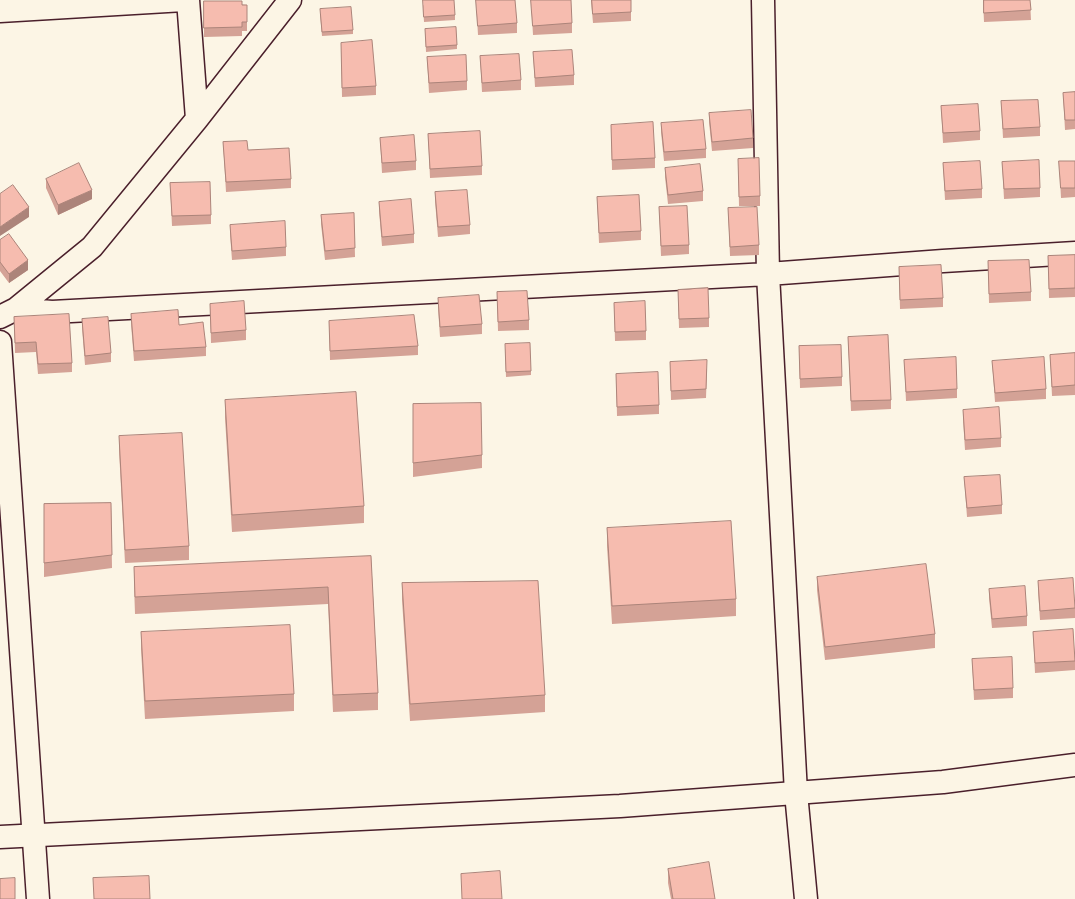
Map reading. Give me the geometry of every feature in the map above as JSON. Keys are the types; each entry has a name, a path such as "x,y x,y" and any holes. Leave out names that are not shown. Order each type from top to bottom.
{"street":[{"path":"0,11 184,0"},
{"path":"188,0 197,119"},
{"path":"8,313 92,247 197,119 290,0"},
{"path":"763,0 768,274 796,793 806,899"},
{"path":"8,313 52,312 768,274 1075,253"},
{"path":"0,342 38,899"},
{"path":"0,837 620,806 943,782 1075,765"}],"building":[{"path":"423,0 454,0 455,15 424,17"},
{"path":"476,0 515,0 517,23 478,26"},
{"path":"531,0 571,0 572,23 533,26"},
{"path":"592,0 631,0 631,12 593,14"},
{"path":"984,0 1030,0 1031,10 984,13"},
{"path":"204,1 242,1 242,5 247,5 247,22 242,22 242,27 204,28"},
{"path":"351,7 353,30 322,32 320,9"},
{"path":"456,27 457,45 426,47 425,29"},
{"path":"372,40 376,86 342,88 341,43"},
{"path":"572,50 574,75 535,78 533,52"},
{"path":"519,54 521,80 482,83 480,56"},
{"path":"466,55 467,81 429,83 427,57"},
{"path":"1075,92 1075,120 1065,120 1063,93"},
{"path":"1038,100 1040,127 1003,129 1001,101"},
{"path":"978,104 980,131 943,133 941,106"},
{"path":"751,110 753,138 712,142 709,113"},
{"path":"703,120 706,149 664,152 661,123"},
{"path":"653,122 655,158 612,160 611,125"},
{"path":"480,131 482,166 430,169 428,134"},
{"path":"414,135 416,161 382,163 380,138"},
{"path":"247,141 248,150 289,148 291,179 226,182 223,142"},
{"path":"759,158 760,196 739,197 738,159"},
{"path":"1039,160 1040,188 1004,189 1002,162"},
{"path":"980,161 982,189 945,191 943,163"},
{"path":"1059,161 1075,161 1075,188 1061,188"},
{"path":"79,163 92,190 58,205 46,179"},
{"path":"700,164 703,191 668,195 665,168"},
{"path":"210,182 211,215 172,216 170,183"},
{"path":"13,185 29,207 0,227 0,194"},
{"path":"467,190 470,225 438,227 435,192"},
{"path":"639,195 641,231 599,233 597,197"},
{"path":"411,199 414,234 382,237 379,202"},
{"path":"687,206 689,245 661,246 659,207"},
{"path":"757,207 759,245 730,247 728,208"},
{"path":"354,213 355,248 325,251 321,215"},
{"path":"285,221 286,247 232,251 230,225"},
{"path":"9,234 28,260 9,274 0,262 0,240"},
{"path":"1075,255 1075,288 1049,289 1048,256"},
{"path":"1029,260 1031,292 989,294 988,261"},
{"path":"941,265 943,298 900,300 899,267"},
{"path":"708,288 709,318 679,319 678,290"},
{"path":"527,291 529,320 498,322 497,292"},
{"path":"479,295 482,324 440,327 438,298"},
{"path":"244,301 246,330 211,333 210,304"},
{"path":"645,301 646,331 615,332 614,303"},
{"path":"178,310 179,325 203,322 206,347 134,351 131,314"},
{"path":"69,314 72,363 38,364 36,342 15,343 14,317"},
{"path":"414,315 418,346 330,351 329,321"},
{"path":"108,317 111,353 85,356 82,319"},
{"path":"888,335 891,400 851,401 848,337"},
{"path":"530,343 531,371 506,372 505,344"},
{"path":"841,345 842,377 800,379 799,346"},
{"path":"1075,353 1075,385 1052,387 1050,355"},
{"path":"956,357 957,389 906,392 904,360"},
{"path":"1044,357 1046,389 995,393 992,361"},
{"path":"707,360 706,389 671,391 670,362"},
{"path":"658,372 659,405 617,407 616,374"},
{"path":"356,392 364,506 232,515 225,400"},
{"path":"481,403 482,455 413,463 413,404"},
{"path":"999,407 1001,438 965,440 963,410"},
{"path":"182,433 189,546 125,550 119,436"},
{"path":"1000,475 1002,505 967,508 964,477"},
{"path":"111,503 112,555 44,563 44,504"},
{"path":"731,521 736,599 612,606 607,528"},
{"path":"371,556 378,693 333,695 328,587 135,597 134,567"},
{"path":"926,564 935,634 825,647 817,577"},
{"path":"1073,578 1075,608 1040,611 1038,581"},
{"path":"538,581 545,695 410,704 402,583"},
{"path":"1025,586 1027,616 992,619 989,589"},
{"path":"290,625 294,694 145,701 141,632"},
{"path":"1073,629 1075,661 1035,663 1033,632"},
{"path":"1012,657 1013,688 974,690 972,659"},
{"path":"709,862 715,899 673,899 668,869"},
{"path":"500,871 502,899 462,899 461,874"},
{"path":"149,876 150,899 94,899 93,878"},
{"path":"15,878 15,899 0,899 0,879"}]}
